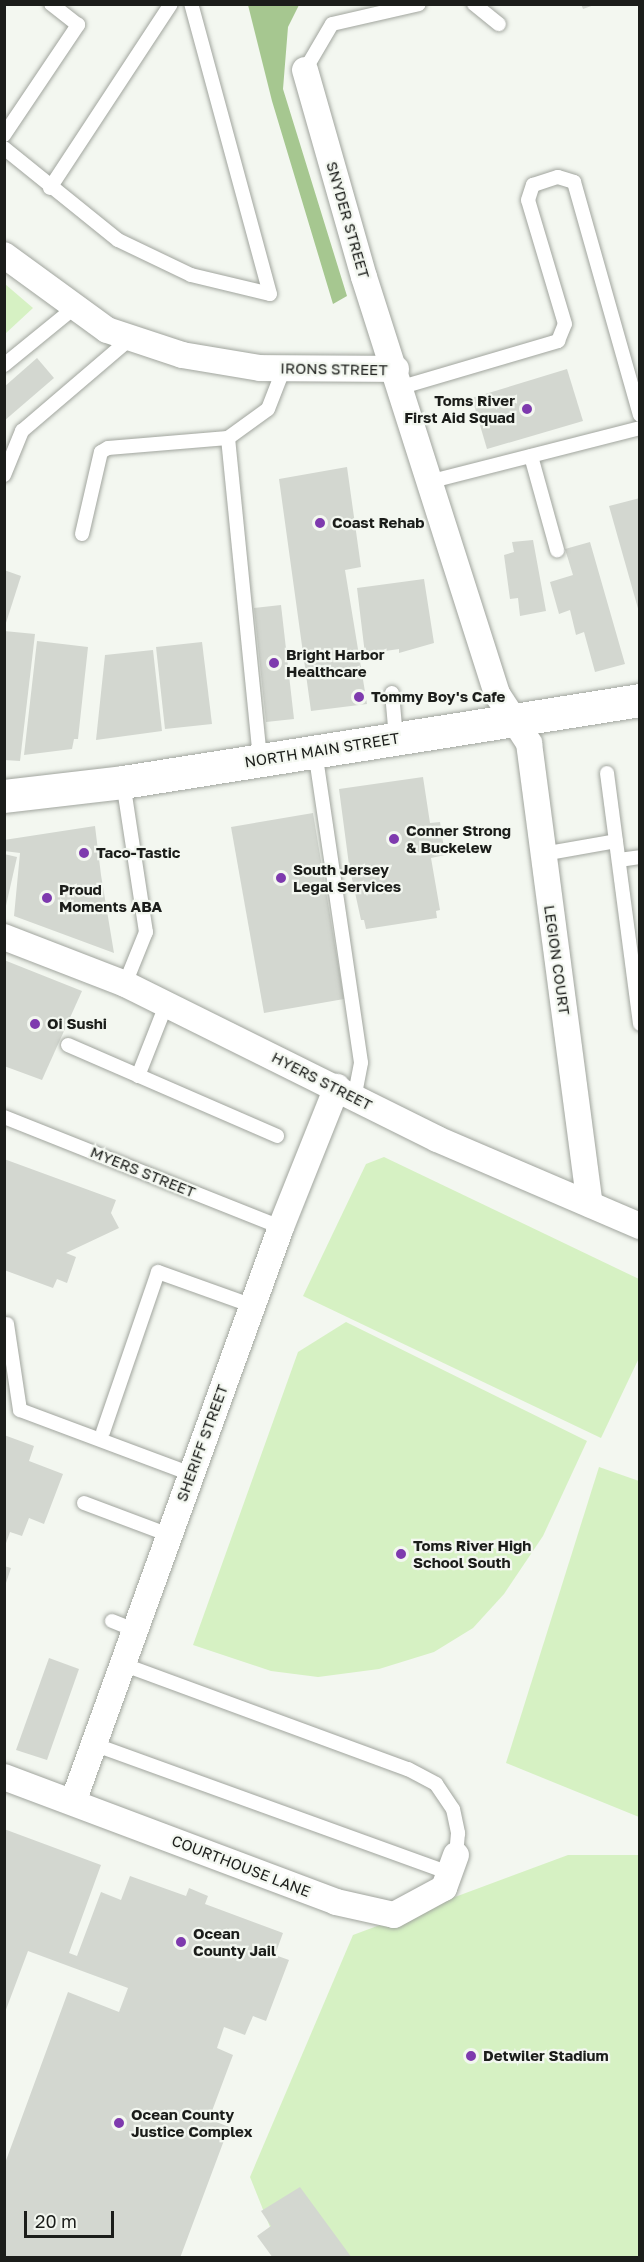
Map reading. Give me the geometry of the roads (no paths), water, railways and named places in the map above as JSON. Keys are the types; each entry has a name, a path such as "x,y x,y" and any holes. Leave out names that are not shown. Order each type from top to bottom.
{"main road":[{"name":"NORTH MAIN STREET","path":"4,796 123,782 639,700"}],"street":[{"name":"SNYDER STREET","path":"305,70 364,278 399,378"},
{"name":"IRONS STREET","path":"4,255 107,330 131,338 219,363 399,378 497,694 514,719"},
{"name":"LEGION COURT","path":"514,719 529,743 590,1204"},
{"name":"HYERS STREET","path":"4,937 125,984 346,1092 639,1226"},
{"name":"SHERIFF STREET","path":"72,1802 122,1664 123,1626 169,1535 281,1227 346,1092"},
{"name":"COURTHOUSE LANE","path":"4,1777 336,1902 394,1915 444,1888 452,1864"}],"lane":[{"path":"4,135 78,25 51,4"},
{"path":"50,188 171,4"},
{"path":"4,148 50,188 118,240 191,275 270,294 191,4"},
{"path":"305,70 332,24 419,4"},
{"path":"474,4 499,24"},
{"path":"399,378 558,341 565,324 528,200 533,185 558,177 574,182 639,415"},
{"path":"4,365 75,307"},
{"path":"4,475 22,432 131,338"},
{"path":"82,534 101,452 108,448 228,438 268,409 284,368"},
{"path":"432,481 639,428"},
{"path":"228,438 260,760"},
{"path":"531,456 557,550"},
{"path":"392,693 396,738"},
{"path":"315,751 361,1063 346,1092"},
{"path":"608,773 639,1024"},
{"path":"123,782 146,932 125,984"},
{"path":"543,854 616,841"},
{"path":"618,860 639,857"},
{"path":"138,1076 166,1005"},
{"path":"68,1045 278,1136"},
{"name":"MYERS STREET","path":"4,1117 281,1227"},
{"path":"104,1432 158,1272 252,1306"},
{"path":"6,1324 20,1410 191,1474"},
{"path":"84,1503 169,1535"},
{"path":"93,1744 452,1864 458,1833 453,1809 436,1784 408,1769 122,1664"}],"place":[{"name":"Toms River First Aid Squad","path":"527,409"},
{"name":"Coast Rehab","path":"320,523"},
{"name":"Bright Harbor Healthcare","path":"274,663"},
{"name":"Tommy Boy's Cafe","path":"359,697"},
{"name":"Conner Strong & Buckelew","path":"394,839"},
{"name":"Taco-Tastic","path":"84,853"},
{"name":"South Jersey Legal Services","path":"281,878"},
{"name":"Proud Moments ABA","path":"47,898"},
{"name":"Oi Sushi","path":"35,1024"},
{"name":"Toms River High School South","path":"401,1554"},
{"name":"Ocean County Jail","path":"181,1942"},
{"name":"Detwiler Stadium","path":"471,2056"},
{"name":"Ocean County Justice Complex","path":"119,2123"}]}
